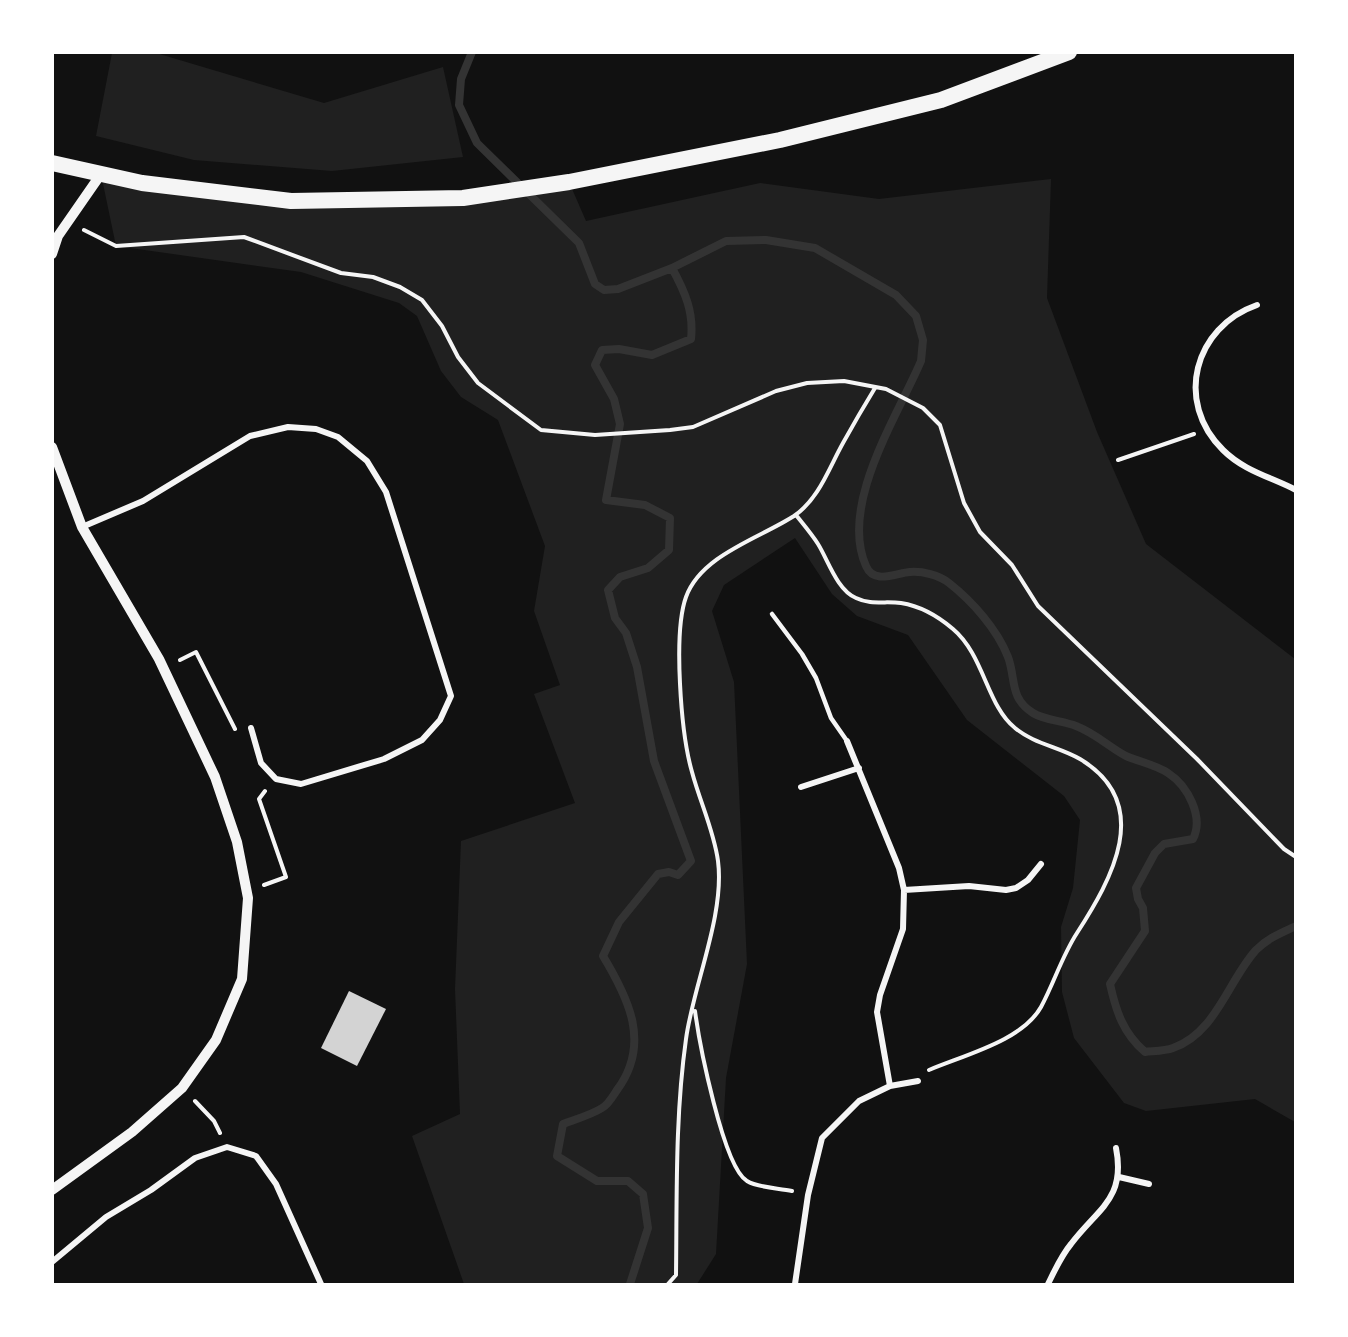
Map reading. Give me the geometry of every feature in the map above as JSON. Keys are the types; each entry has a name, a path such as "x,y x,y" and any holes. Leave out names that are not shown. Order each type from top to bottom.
{"highway":[{"path":"52,163 142,183 291,201 463,198 569,182 780,140 941,100 1069,52"}],"street":[{"path":"52,254 58,236 101,174"},
{"path":"1257,305 1240,311 1226,321 1205,349 1198,364 1196,395 1208,429 1232,459 1252,471 1296,490"},
{"path":"82,527 143,501 250,436 288,427 316,429 338,437 367,461 386,492 451,696 440,720 422,740 384,759 301,784 275,777 261,763 250,728"},
{"path":"52,447 82,527 164,668 215,777 237,842 247,892 242,979 216,1040 182,1088 132,1132 52,1190"},
{"path":"847,741 899,868 904,890 903,929 880,995 877,1012 890,1086"},
{"path":"801,787 859,768"},
{"path":"904,890 969,886 1006,890 1016,888 1028,880 1041,864"},
{"path":"795,1284 808,1195 822,1138 859,1101 890,1086 918,1081"},
{"path":"52,1262 106,1217 151,1190 195,1158 227,1147 256,1156 276,1184 321,1284"},
{"path":"1048,1284 1060,1258 1101,1211 1119,1177 1116,1148"},
{"path":"1119,1177 1149,1184"}],"lane":[{"path":"772,614 807,662 816,678 831,718 847,741"}],"path":[{"path":"116,246 244,237 341,273 373,277 400,287 422,300 442,326 458,357 478,383 541,430 595,435 693,427 776,392 807,382 844,381 886,389 923,408 940,425 964,504 980,532 1012,564 1038,606 1197,759 1284,849 1296,856"},
{"path":"668,1284 676,1275 679,1115 686,1037 719,881 716,848 692,773 683,729 680,634 682,614 689,591 704,571 742,543 796,515 823,483 875,388"},
{"path":"1118,460 1208,429"},
{"path":"796,515 816,542 844,588 855,598 870,602 903,603 925,610 955,631 986,677 1003,715 1015,728 1080,759 1102,777 1117,801 1120,822 1119,843 1112,874 1073,939 1033,1019 1014,1034 928,1070 918,1081"},
{"path":"164,668 196,652 237,733 250,728"},
{"path":"247,892 286,877 260,799 275,777"},
{"path":"694,1007 706,1072 729,1152 740,1175 748,1182 808,1195"},
{"path":"182,1088 214,1121 227,1147"}],"shaded area":[{"path":"112,53 156,53 324,103 443,67 463,157 332,171 194,160 96,136"},
{"path":"101,174 291,201 463,198 569,182 586,221 760,183 879,199 1051,179 1047,298 1097,432 1146,544 1295,659 1295,1122 1255,1099 1146,1111 1124,1103 1074,1038 1062,992 1061,927 1073,888 1080,820 1064,796 967,720 908,635 857,616 832,594 795,538 724,585 712,611 734,682 747,964 726,1078 716,1254 697,1284 464,1284 412,1136 460,1114 455,989 461,841 575,803 534,694 560,685 534,611 545,546 498,420 461,397 441,371 417,316 399,303 301,272 116,246"}],"building":[{"path":"349,991 386,1009 357,1066 321,1048"}],"waterway":[{"path":"472,52 461,79 459,105 477,143 579,243 595,284 604,290 618,289 672,268 726,241 766,240 815,248 896,295 916,316 923,340 921,361 886,434 865,489 860,516 860,542 866,566 870,572 880,577 920,572 945,580 966,598 991,626 1008,657 1014,687 1025,707 1043,717 1083,729 1126,756 1168,773 1188,794 1195,812 1197,821 1193,839 1164,844 1155,853 1136,888 1143,908 1145,931 1110,984 1122,1021 1137,1045 1145,1052 1170,1049 1188,1041 1211,1019 1246,962 1256,950 1270,939 1296,926"},
{"path":"630,1284 648,1228 643,1194 628,1181 597,1181 557,1156 563,1124 593,1113 606,1105 627,1073 633,1056 634,1039 628,1005 603,956 619,922 658,874 669,872 678,875 691,861 654,761 637,667 626,633 615,618 608,590 620,577 648,568 669,550 670,518 645,505 606,500 620,424 614,399 595,365 602,350 619,349 652,355 691,339 692,329 688,302 672,268"}]}
